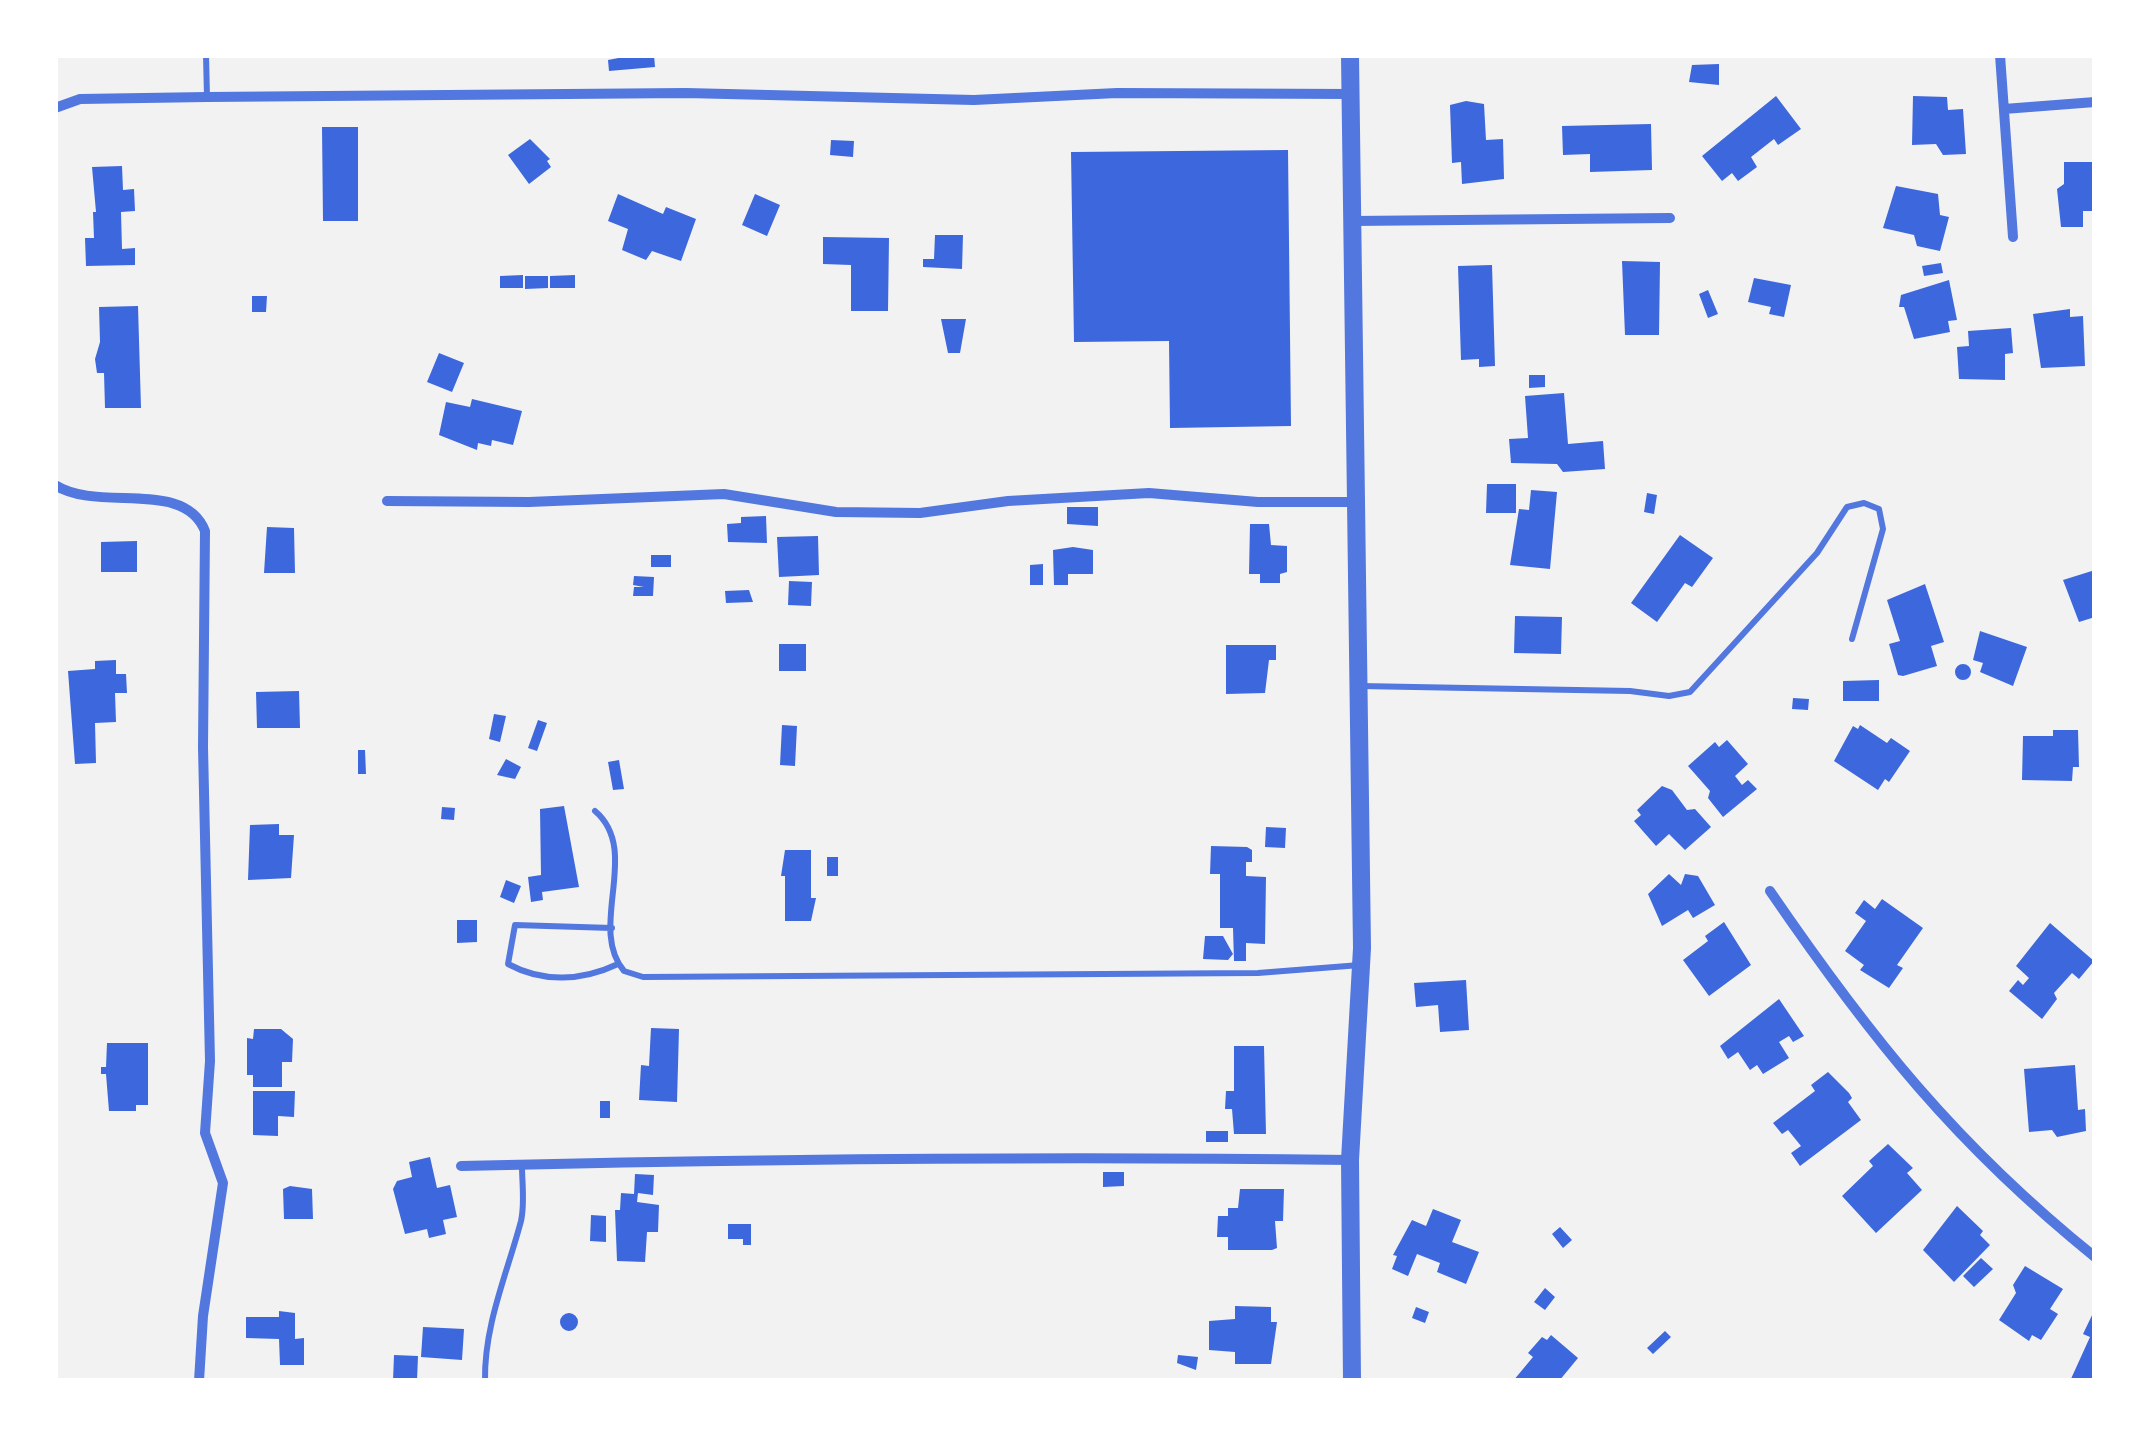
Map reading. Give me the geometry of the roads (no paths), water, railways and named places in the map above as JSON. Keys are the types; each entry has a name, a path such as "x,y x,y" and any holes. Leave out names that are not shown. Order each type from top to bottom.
{"street":[{"path":"1350,55 1361,965 1350,1160 1352,1381"},
{"path":"2000,55 2013,237"},
{"path":"55,108 80,99 207,97 686,93 974,100 1117,93 1351,94"},
{"path":"2004,109 2095,102"},
{"path":"1351,221 1670,218"},
{"path":"55,485 74,497 180,502 198,513 205,530 203,747 210,1060 205,1134 223,1183 198,1381"},
{"path":"387,501 529,502 724,494 836,512 920,513 1008,501 1149,493 1258,502 1353,502"},
{"path":"1770,891 1850,1008 1940,1117 2022,1198 2095,1257"},
{"path":"461,1166 888,1156 965,1160 1350,1160"}],"lane":[{"path":"206,55 207,97"},
{"path":"1359,686 1630,691 1670,696 1690,692 1816,552 1847,507 1864,503 1879,509 1883,529 1852,639"},
{"path":"595,811 610,828 615,848 612,950 618,964 643,977 1258,973 1361,965"},
{"path":"612,928 515,925 508,964 532,977 593,976 618,964"},
{"path":"485,1381 484,1348 505,1264 522,1218 522,1164"}]}
